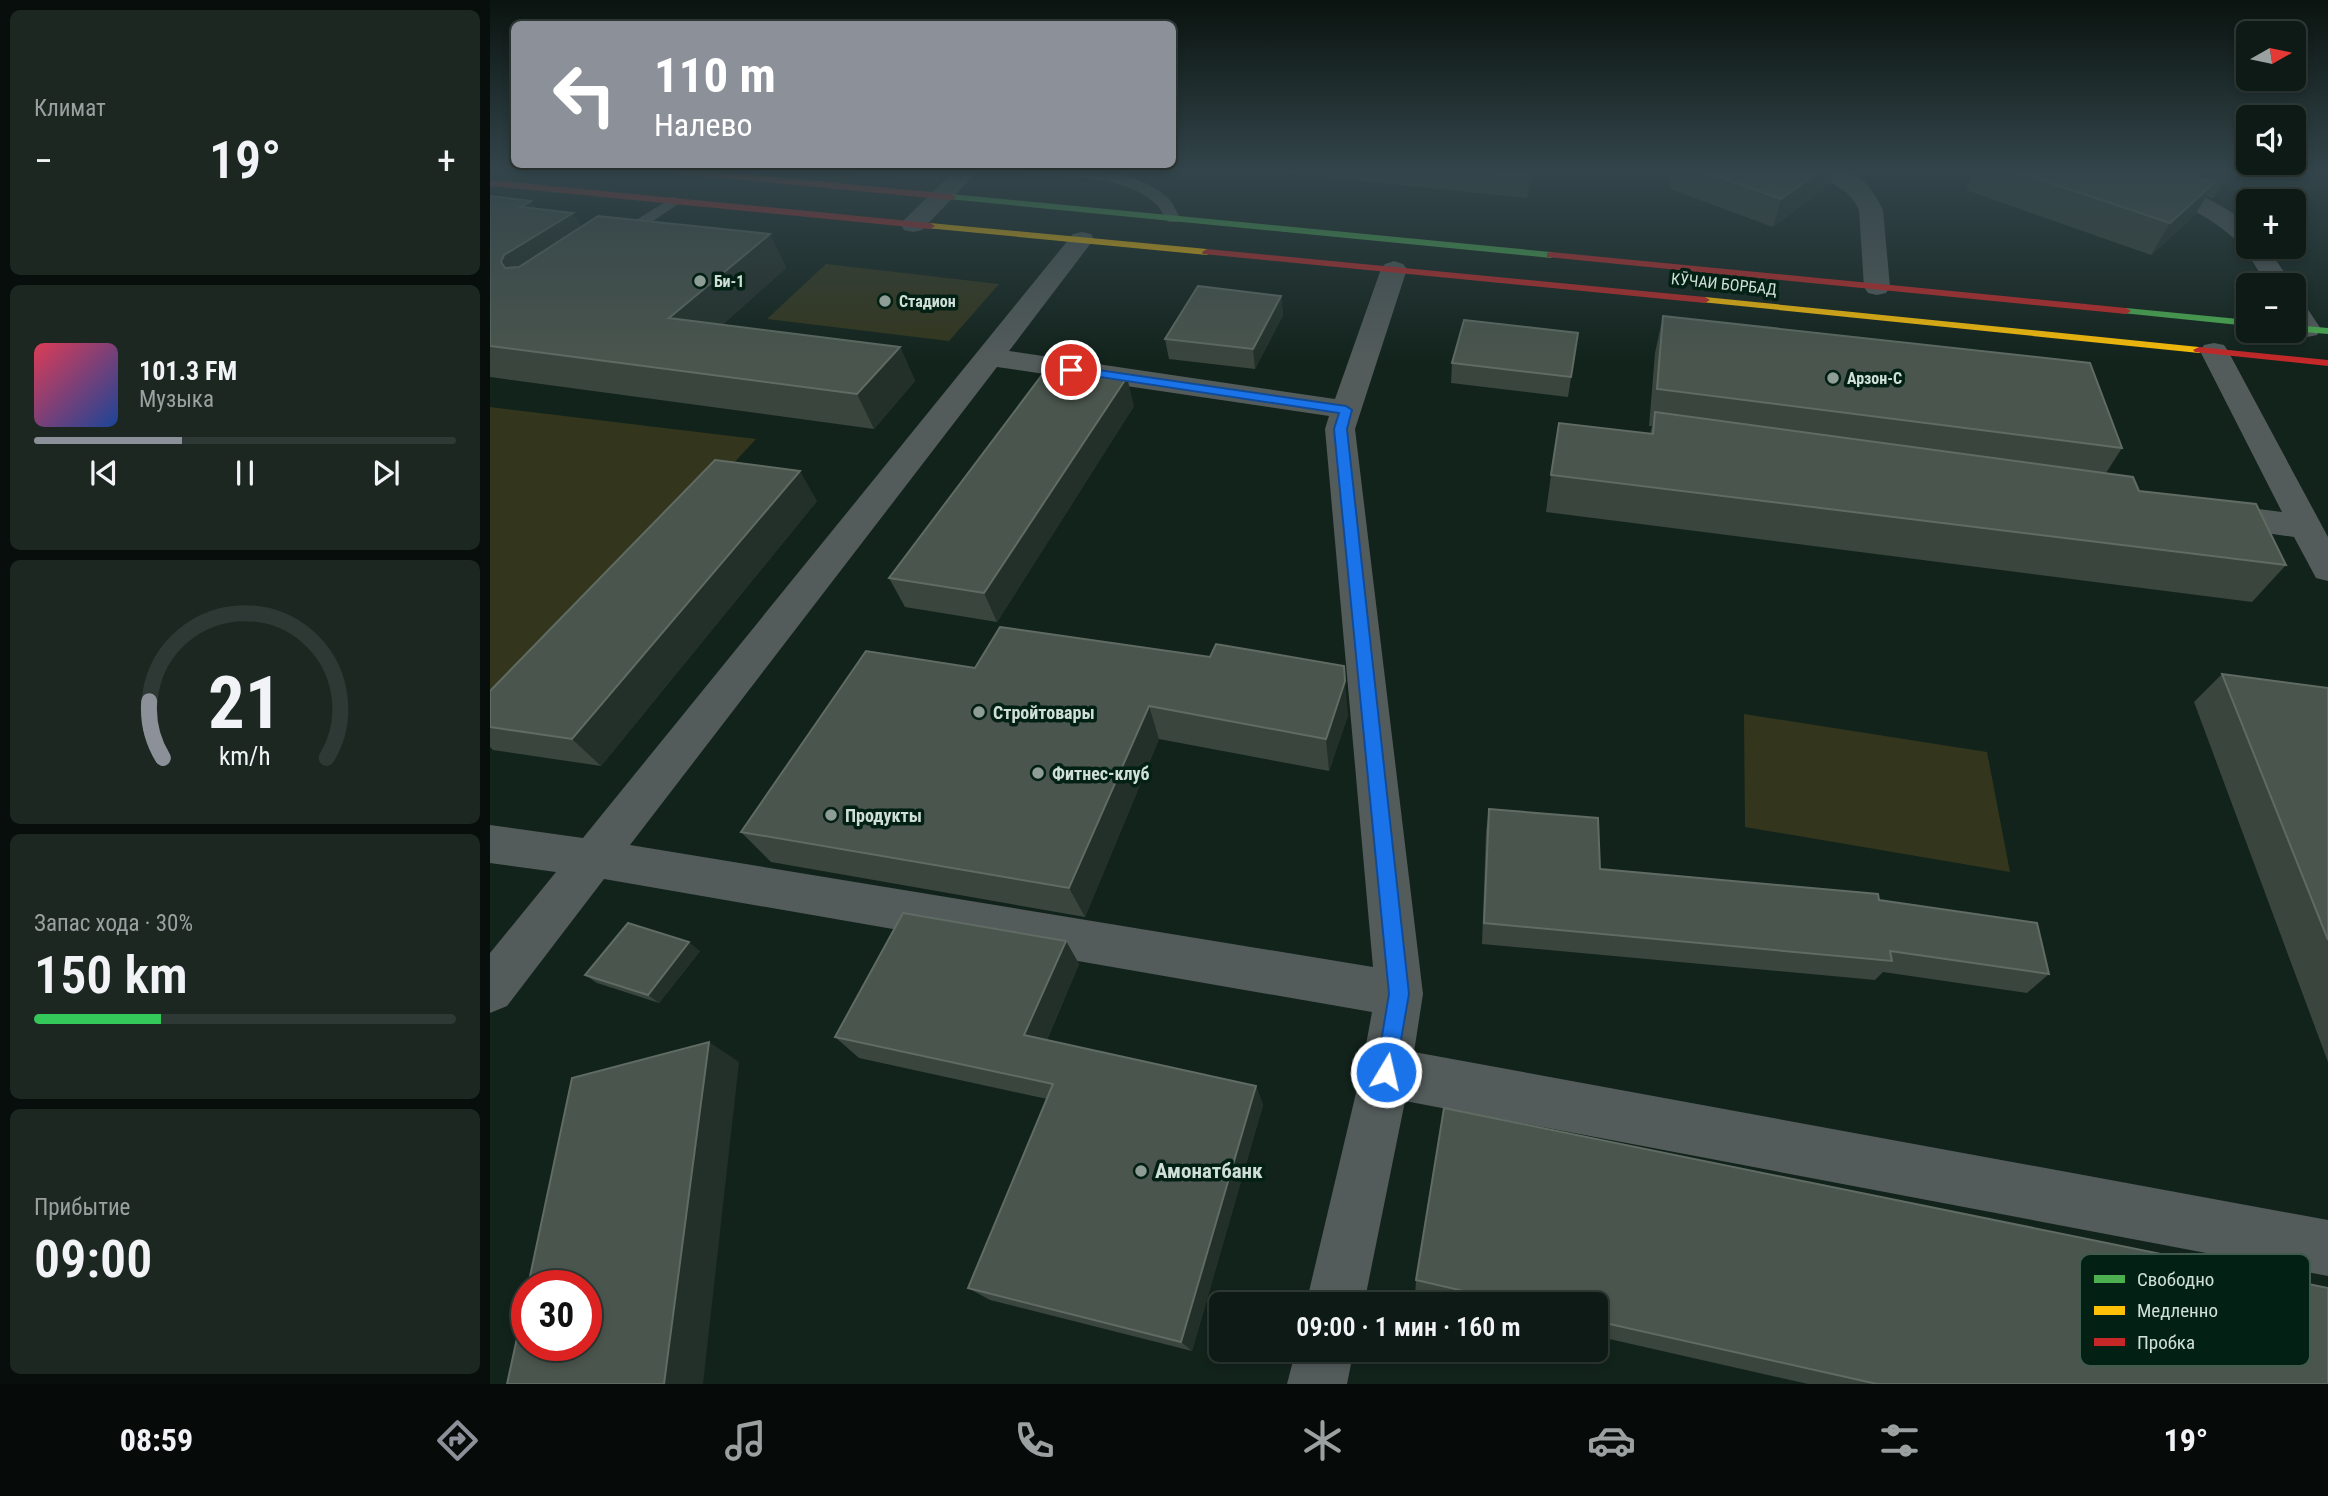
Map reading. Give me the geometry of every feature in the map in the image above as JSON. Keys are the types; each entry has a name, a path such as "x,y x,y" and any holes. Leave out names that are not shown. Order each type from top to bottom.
{"main road":[{"name":"КӮЧАИ БОРБАД","path":"1029,235 1394,268 2328,363"},
{"name":"КӮЧАИ БОРБАД","path":"1331,235 2236,322"}],"street":[{"path":"1874,235 1877,288"},
{"path":"490,990 1082,239"},
{"path":"1338,1292 1386,1072 1399,994 1340,429 1394,268"},
{"path":"2214,351 2328,569"},
{"path":"989,357 1346,410"},
{"path":"2183,510 2306,527"},
{"path":"490,844 592,858 1399,994"},
{"path":"1386,1072 2328,1248"},
{"path":"1317,1384 1322,1362"}],"lane":[{"path":"604,248 624,235"}],"green space":[{"name":"Стадион","path":"826,264 999,284 949,341 767,319"},
{"path":"490,407 756,439 490,726"},
{"path":"1744,714 1987,752 2010,872 1745,827"}],"building":[{"path":"490,235 538,235 504,255 501,262 505,268 519,267 569,235 769,235 669,318 900,347 857,394 490,346"},
{"path":"1198,286 1281,296 1253,349 1165,339"},
{"path":"1663,316 2090,363 2122,448 1657,389"},
{"path":"1464,320 1578,333 1571,377 1452,363"},
{"path":"1048,367 1127,377 984,593 889,578"},
{"path":"1655,412 2133,477 2139,491 2256,504 2286,565 1551,475 1559,423 1653,434"},
{"path":"715,460 800,471 572,739 490,727 490,691"},
{"path":"1000,627 1210,657 1216,644 1344,666 1345,681 1326,739 1149,706 1069,888 741,832 866,651 975,668"},
{"path":"2222,674 2328,688 2328,940"},
{"path":"1489,809 1598,818 1600,869 1878,894 1879,900 2037,923 2049,974 1890,951 1892,961 1484,923"},
{"path":"903,913 1066,941 1024,1035 1256,1086 1181,1342 968,1288 1053,1084 835,1037"},
{"path":"628,923 689,942 648,995 585,975"},
{"path":"709,1042 664,1384 507,1384 512,1361 602,1361 602,1270 531,1270 572,1078"},
{"path":"1444,1108 2161,1254 2080,1254 2080,1366 2310,1366 2310,1284 2328,1288 2328,1384 1877,1384 1608,1324 1608,1292 1468,1292 1416,1280"}],"traffic: fast":[{"path":"1340,235 1551,255"},
{"path":"2126,311 2236,322"},
{"path":"2306,329 2328,331"}],"traffic: slow":[{"path":"1021,235 1207,252"},
{"path":"1705,300 2199,350"}],"traffic: jam":[{"path":"1207,252 1705,300"},
{"path":"1551,255 2126,311"},
{"path":"2199,350 2328,363"}],"place":[{"name":"Би-1","path":"700,281"},
{"name":"Стадион","path":"885,301"},
{"name":"Арзон-С","path":"1833,378"},
{"name":"Стройтовары","path":"979,712"},
{"name":"Фитнес-клуб","path":"1038,773"},
{"name":"Продукты","path":"831,815"},
{"name":"Амонатбанк","path":"1141,1171"}],"route":[{"path":"1071,370 1346,410 1340,429 1399,994 1386,1072"}]}
